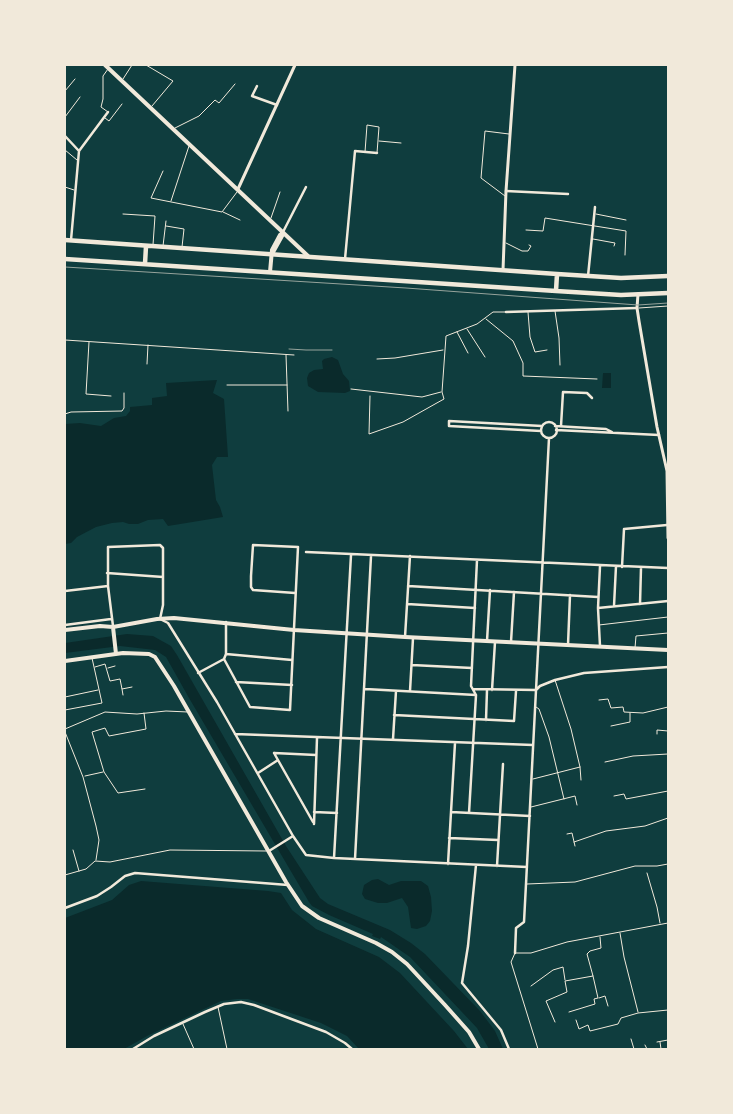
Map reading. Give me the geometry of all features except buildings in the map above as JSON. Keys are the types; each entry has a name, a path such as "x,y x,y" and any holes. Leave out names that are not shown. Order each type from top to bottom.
{"main road":[{"path":"105,65 308,256"},
{"path":"270,272 272,250 283,233"},
{"path":"65,240 621,278 668,276"},
{"path":"145,264 146,246"},
{"path":"65,259 556,291 638,294 668,293"},
{"path":"556,291 557,274"},
{"path":"65,630 100,626 113,627 174,618 294,630 668,650"},
{"path":"113,627 115,651"},
{"path":"65,661 115,651 149,654 155,657 271,850 288,885 302,906 312,914 376,943 392,952 407,964 469,1032 479,1049"}],"street":[{"path":"238,189 295,65"},
{"path":"503,270 506,191 515,65"},
{"path":"257,86 252,96 277,105"},
{"path":"71,241 79,150 108,112"},
{"path":"65,136 79,150"},
{"path":"345,259 355,151 377,153"},
{"path":"283,233 306,187"},
{"path":"506,191 568,194"},
{"path":"588,276 596,207"},
{"path":"638,294 637,308 667,471 668,538"},
{"path":"506,312 637,308"},
{"path":"561,426 563,392 587,393 592,398"},
{"path":"541,431 449,426 449,421 542,426 549,422 555,426 606,429 614,433"},
{"path":"542,426 541,431 543,435 549,438"},
{"path":"549,438 553,436 556,430 555,426"},
{"path":"556,430 659,435"},
{"path":"515,954 516,928 524,922 549,438"},
{"path":"622,567 624,529 668,525"},
{"path":"113,627 107,573 108,546 160,544 163,548 160,619 168,623 306,855 527,867"},
{"path":"224,659 250,707 290,710 298,547 253,545 251,576 253,590 295,593"},
{"path":"306,552 542,564 668,568"},
{"path":"334,858 351,555"},
{"path":"355,859 371,556"},
{"path":"405,637 410,556"},
{"path":"469,813 476,695 471,686 477,560"},
{"path":"600,566 598,597 600,647"},
{"path":"614,606 616,566"},
{"path":"640,604 641,568"},
{"path":"107,573 163,577"},
{"path":"65,591 108,586"},
{"path":"408,586 598,597"},
{"path":"487,641 490,590"},
{"path":"511,642 514,592"},
{"path":"568,645 570,595"},
{"path":"598,608 668,601"},
{"path":"407,604 475,608"},
{"path":"65,625 111,619"},
{"path":"198,673 224,659 226,654 226,622"},
{"path":"410,692 413,637"},
{"path":"486,720 495,641"},
{"path":"226,654 292,660"},
{"path":"412,665 472,668"},
{"path":"473,689 536,690 540,686 555,680 584,673 668,667"},
{"path":"236,682 292,685"},
{"path":"364,689 476,695"},
{"path":"392,739 396,691"},
{"path":"394,715 514,721 516,691"},
{"path":"235,734 533,745"},
{"path":"316,755 274,753 314,824 317,737"},
{"path":"448,864 455,743"},
{"path":"258,773 278,760"},
{"path":"497,866 503,764"},
{"path":"314,812 337,814"},
{"path":"451,812 530,816"},
{"path":"271,850 293,836"},
{"path":"449,838 498,840"},
{"path":"476,865 468,946 462,983 501,1030 509,1049"},
{"path":"65,908 97,896 125,876 135,873 288,885"},
{"path":"133,1049 154,1036 218,1007 232,1003 254,1005 326,1032 352,1049"}],"lane":[{"path":"121,81 132,65"},
{"path":"146,65 173,81 150,108"},
{"path":"108,112 101,107 103,76 109,69"},
{"path":"65,91 75,79"},
{"path":"172,128 199,116 215,100 219,103 235,84"},
{"path":"65,117 80,97"},
{"path":"104,117 109,121 122,104"},
{"path":"365,152 367,125 379,127 377,153"},
{"path":"506,197 481,178 484,131 510,134"},
{"path":"378,141 401,143"},
{"path":"171,202 189,146"},
{"path":"65,150 78,161"},
{"path":"163,171 151,198 222,212 240,220"},
{"path":"65,187 75,190"},
{"path":"222,212 238,189"},
{"path":"270,220 280,192"},
{"path":"123,214 155,216 153,246"},
{"path":"595,214 626,220"},
{"path":"526,230 543,231 545,218 626,231 625,255"},
{"path":"163,247 166,221"},
{"path":"166,226 184,229 182,248"},
{"path":"592,239 615,243 614,246"},
{"path":"504,242 522,251 528,251 529,245"},
{"path":"637,308 668,306"},
{"path":"554,310 560,338 560,365"},
{"path":"528,311 530,337 535,352 547,350"},
{"path":"370,396 369,434 403,422 444,399 442,392 446,336 477,324 493,312 506,312"},
{"path":"485,318 513,341 523,363 523,376 597,379"},
{"path":"466,328 485,357"},
{"path":"456,331 468,353"},
{"path":"65,340 294,354"},
{"path":"89,342 86,394 111,396"},
{"path":"147,364 148,345"},
{"path":"377,359 444,350"},
{"path":"286,354 288,411"},
{"path":"227,385 287,385"},
{"path":"351,389 422,397 442,392"},
{"path":"65,414 72,412 122,411 124,408 124,393"},
{"path":"599,625 668,617"},
{"path":"634,648 636,636 668,633"},
{"path":"65,710 102,703 92,657"},
{"path":"94,667 105,664 110,681 120,679 123,695"},
{"path":"107,668 115,666"},
{"path":"555,680 571,729 580,767 581,780"},
{"path":"122,689 132,687"},
{"path":"65,697 99,690"},
{"path":"599,700 608,699 611,708 623,706 624,712 643,712 668,707"},
{"path":"535,707 539,709 564,799"},
{"path":"65,729 105,712 188,712"},
{"path":"611,726 630,722 630,712"},
{"path":"144,713 146,730 109,736 105,728 92,732 104,772 118,793 145,789"},
{"path":"657,734 657,730 668,731"},
{"path":"65,732 83,777 99,840 96,861 90,867 80,872 65,875"},
{"path":"605,762 634,756 668,754"},
{"path":"532,779 580,767"},
{"path":"83,777 104,772"},
{"path":"614,796 624,794 626,799 668,791"},
{"path":"530,808 575,796 577,805"},
{"path":"574,842 606,831 645,826 668,818"},
{"path":"567,834 572,833 575,846"},
{"path":"73,850 80,872"},
{"path":"96,861 110,862 170,850 271,850"},
{"path":"526,884 576,882 635,866 668,864"},
{"path":"647,873 660,924"},
{"path":"538,1049 511,962 515,954 531,953 566,942 668,923"},
{"path":"620,933 638,1012"},
{"path":"598,998 587,954 590,951 602,948 600,936"},
{"path":"531,986 553,970 564,967 567,992 546,1000 555,1022"},
{"path":"565,981 593,976"},
{"path":"569,1012 595,1004 594,1000 605,996 608,1006"},
{"path":"218,1007 226,1049"},
{"path":"576,1020 579,1029 588,1025 590,1031 618,1024 621,1018 638,1012 668,1010"},
{"path":"183,1023 194,1049"},
{"path":"631,1038 634,1049"},
{"path":"661,1049 659,1041 668,1040"},
{"path":"645,1045 647,1049"}],"water":[{"path":"332,357 338,360 343,374 349,381 350,391 345,393 318,392 308,386 307,378 309,373 314,370 323,369 322,361"},
{"path":"603,373 611,373 611,388 602,388"},
{"path":"217,380 213,393 224,399 228,457 217,457 212,465 216,500 223,517 168,526 163,519 148,520 138,524 112,523 96,527 77,537 71,543 65,544 65,424 80,423 101,426 114,418 126,416 130,411 130,407 152,405 152,398 167,396 166,383"},
{"path":"127,634 153,636 171,646 286,846 320,898 328,904 390,930 425,954 480,1011 495,1031 503,1049 489,1049 477,1028 410,957 381,937 380,939 372,936 373,934 312,906 166,657 155,650 120,646 65,653 65,643"},
{"path":"378,879 389,885 401,881 421,881 428,886 432,911 430,921 426,926 417,929 411,928 408,907 402,898 387,903 378,903 365,899 362,894 364,885"},
{"path":"141,881 281,893 292,910 316,929 379,957 400,973 454,1031 468,1049 359,1049 347,1036 321,1023 248,999 237,999 221,1001 124,1049 65,1049 65,918 112,900 129,885"}],"railway":[{"path":"65,267 406,288 638,305 668,303"},
{"path":"289,349 332,350"}]}
